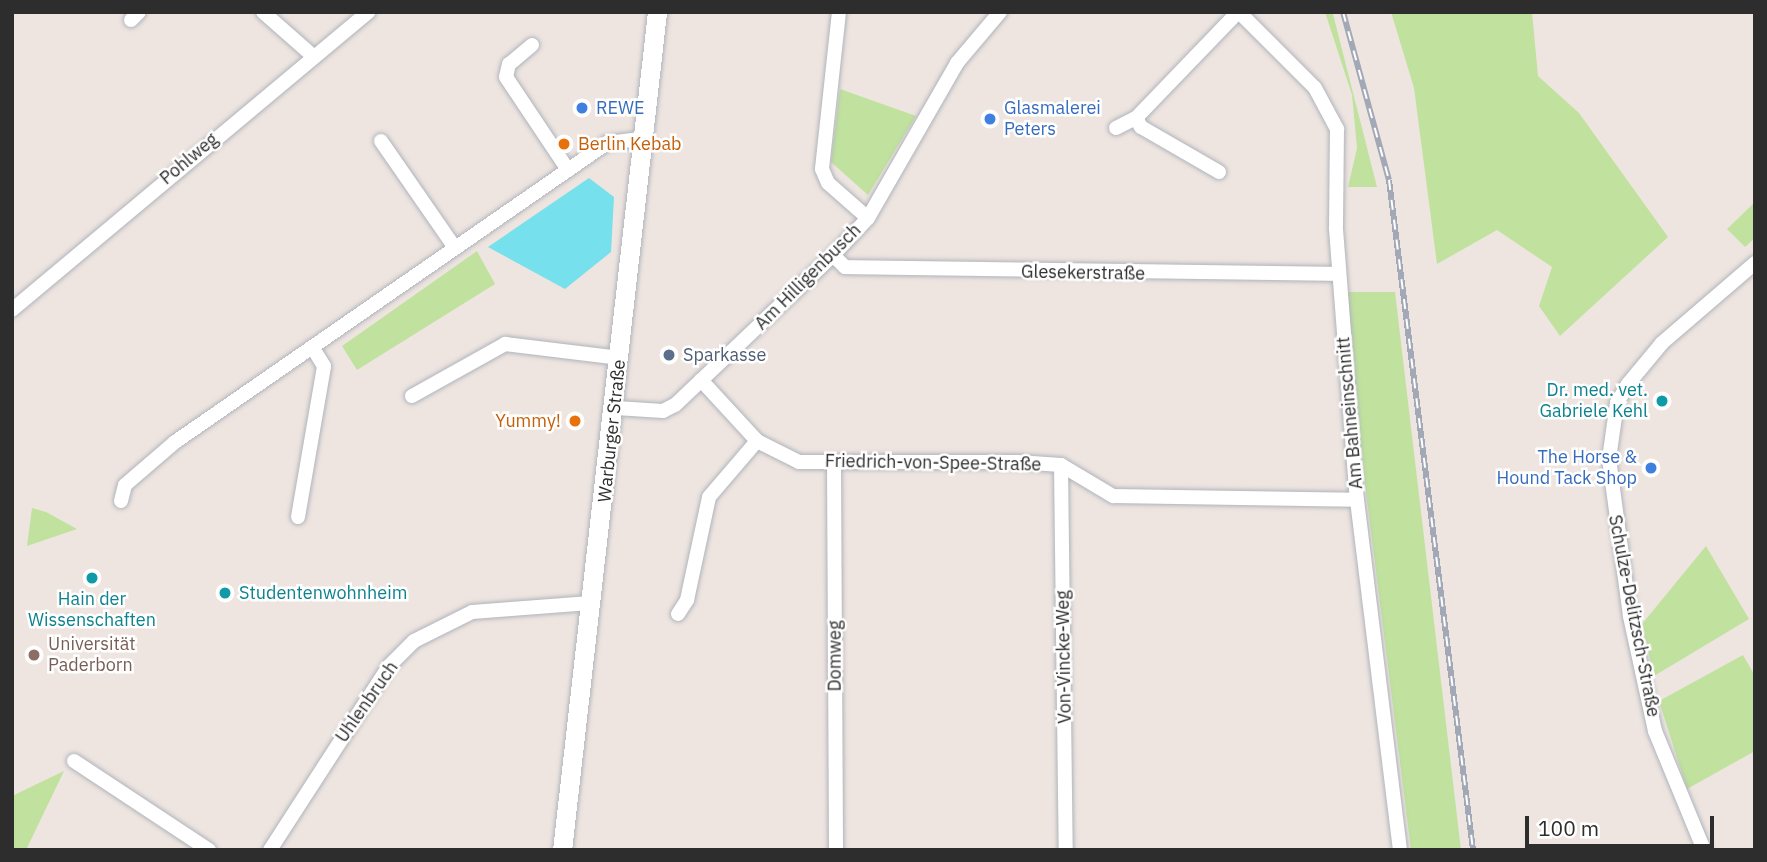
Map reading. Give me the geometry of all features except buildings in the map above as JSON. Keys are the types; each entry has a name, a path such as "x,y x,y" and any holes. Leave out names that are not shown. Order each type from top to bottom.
{"main road":[{"name":"Warburger Straße","path":"562,850 590,603 616,408 641,139 657,12"}],"street":[{"path":"263,12 312,55"},
{"name":"Pohlweg","path":"12,310 312,55 369,12"},
{"path":"839,12 822,169 828,183 868,218"},
{"name":"Am Hilligenbusch","path":"616,408 663,411 701,380 833,255 868,218 957,63 1000,12"},
{"path":"1116,128 1136,118 1238,12"},
{"name":"Am Bahneinschnitt","path":"1238,12 1315,88 1332,114 1339,155 1339,274 1357,500 1400,850"},
{"path":"532,45 509,64 506,77 568,170"},
{"path":"1136,118 1141,128 1219,172"},
{"path":"121,501 125,485 175,442 607,143 641,139"},
{"path":"381,141 455,248"},
{"name":"Glesekerstraße","path":"833,255 845,267 1339,274"},
{"name":"Schulze-Delitzsch-Straße","path":"1704,850 1656,731 1628,604 1609,458 1617,403 1628,384 1667,339 1755,263"},
{"path":"412,396 505,344 620,358"},
{"path":"298,517 324,366 312,347"},
{"name":"Friedrich-von-Spee-Straße","path":"701,380 757,441 782,458 834,463 1061,465 1113,496 1357,500"},
{"path":"678,614 687,600 709,497 757,441"},
{"name":"Domweg","path":"834,463 836,850"},
{"name":"Von-Vincke-Weg","path":"1061,465 1066,850"},
{"name":"Uhlenbruch","path":"270,850 389,666 414,640 472,612 590,603"},
{"path":"74,761 209,850"}],"green space":[{"path":"1325,12 1333,14 1377,187 1348,187 1357,148 1352,95"},
{"path":"1391,12 1532,12 1538,76 1579,113 1668,237 1560,336 1539,306 1552,267 1497,230 1437,264 1414,88"},
{"path":"840,89 916,116 868,195 831,162"},
{"path":"1755,202 1755,238 1745,247 1727,229"},
{"path":"477,251 495,284 357,370 342,346"},
{"path":"1341,292 1395,292 1461,850 1411,850"},
{"path":"32,508 46,512 77,529 27,546"},
{"path":"1706,546 1749,619 1654,676 1642,624"},
{"path":"1743,655 1755,676 1755,751 1687,789 1659,701"},
{"path":"64,771 26,850 12,850 12,796"}],"water":[{"path":"589,178 614,197 611,252 565,289 488,247"}],"railway":[{"path":"1343,12 1389,180 1473,850"}],"place":[{"name":"REWE","path":"582,108"},
{"name":"Glasmalerei Peters","path":"990,119"},
{"name":"Berlin Kebab","path":"564,144"},
{"name":"Sparkasse","path":"669,355"},
{"name":"Dr. med. vet. Gabriele Kehl","path":"1662,401"},
{"name":"Yummy!","path":"575,421"},
{"name":"The Horse & Hound Tack Shop","path":"1651,468"},
{"name":"Hain der Wissenschaften","path":"92,578"},
{"name":"Studentenwohnheim","path":"225,593"},
{"name":"Universität Paderborn","path":"34,655"}]}
